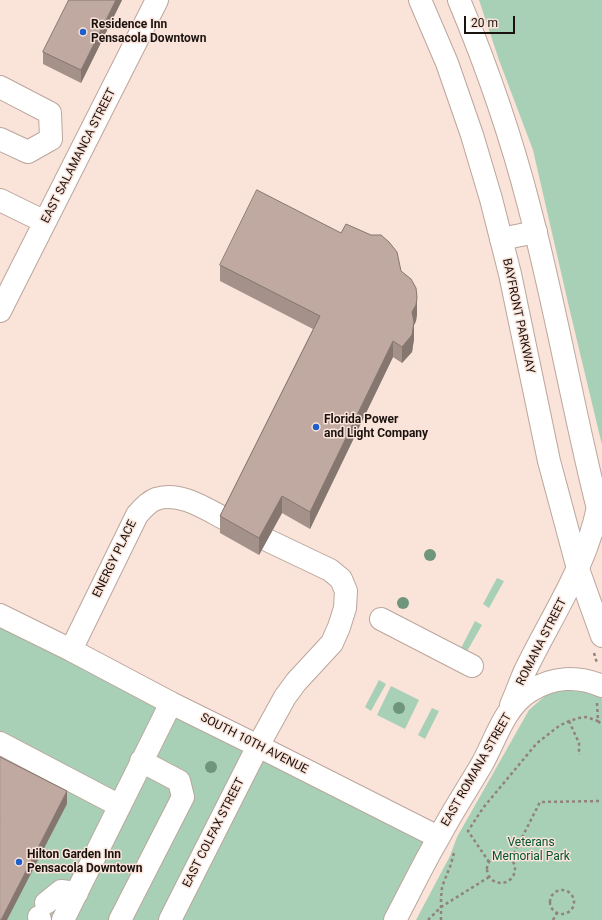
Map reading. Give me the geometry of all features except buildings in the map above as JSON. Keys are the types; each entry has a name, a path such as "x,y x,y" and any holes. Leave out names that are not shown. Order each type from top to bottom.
{"street":[{"name":"EAST SALAMANCA STREET","path":"0,311 157,0"},
{"name":"BAYFRONT PARKWAY","path":"420,0 446,63 472,135 492,199 510,274 549,461 585,593 602,636"},
{"path":"459,0 502,114 523,183 536,232 582,444 600,516 594,522 578,569"},
{"path":"0,87 50,113 51,139"},
{"path":"0,139 28,152 51,139"},
{"path":"51,139 80,154"},
{"path":"0,200 45,222"},
{"path":"501,239 536,232"},
{"name":"ENERGY PLACE","path":"71,650 137,515 146,505 156,500 168,497 186,499 227,520"},
{"path":"258,746 285,697 296,682 332,643 345,608 346,591 341,579 330,570 267,540"},
{"name":"ROMANA STREET","path":"507,715 526,671 585,593"},
{"name":"SOUTH 10TH AVENUE","path":"0,615 447,843"},
{"path":"381,619 472,666"},
{"name":"EAST ROMANA STREET","path":"395,920 447,843 482,764 507,715 517,702 530,691 547,682 563,679 583,679 599,692"},
{"path":"63,920 171,703"},
{"path":"0,743 120,806"},
{"name":"EAST COLFAX STREET","path":"170,920 258,746"},
{"path":"120,920 183,797 178,781 142,761"},
{"path":"42,913 61,891 76,893"}],"path":[{"path":"598,721 599,692"},
{"path":"465,833 468,831 491,798 537,743 559,726 579,718 586,717 598,721 602,725"},
{"path":"569,721 579,743 578,755"},
{"path":"511,859 540,802 602,801"},
{"path":"468,831 489,862"},
{"path":"442,920 442,888 450,867 447,843"},
{"path":"502,855 511,859 515,871 512,878 508,882 500,883 491,880 487,868 489,862 502,855"},
{"path":"428,920 441,907 489,877"},
{"path":"559,890 567,890 571,892 574,899 574,907 569,912 561,914 557,913 551,907 550,898 552,894 559,890"},
{"path":"553,920 557,913"}],"green space":[{"path":"479,0 602,0 602,445 533,150 499,60"},
{"path":"497,578 504,581 489,608 483,604"},
{"path":"475,621 482,625 466,653 460,650"},
{"path":"0,625 246,749 159,920 0,920"},
{"path":"379,680 386,684 371,711 365,707"},
{"path":"391,686 419,700 405,729 377,715"},
{"name":"Veterans Memorial Park","path":"563,690 584,691 602,698 602,920 416,920 450,856 457,837 529,710 546,695"},
{"path":"432,708 439,711 425,739 418,735"},
{"path":"263,758 426,840 384,920 181,920"}],"place":[{"name":"Residence Inn Pensacola Downtown","path":"83,32"},
{"name":"Florida Power and Light Company","path":"316,427"},
{"name":"Hilton Garden Inn Pensacola Downtown","path":"19,862"}]}
